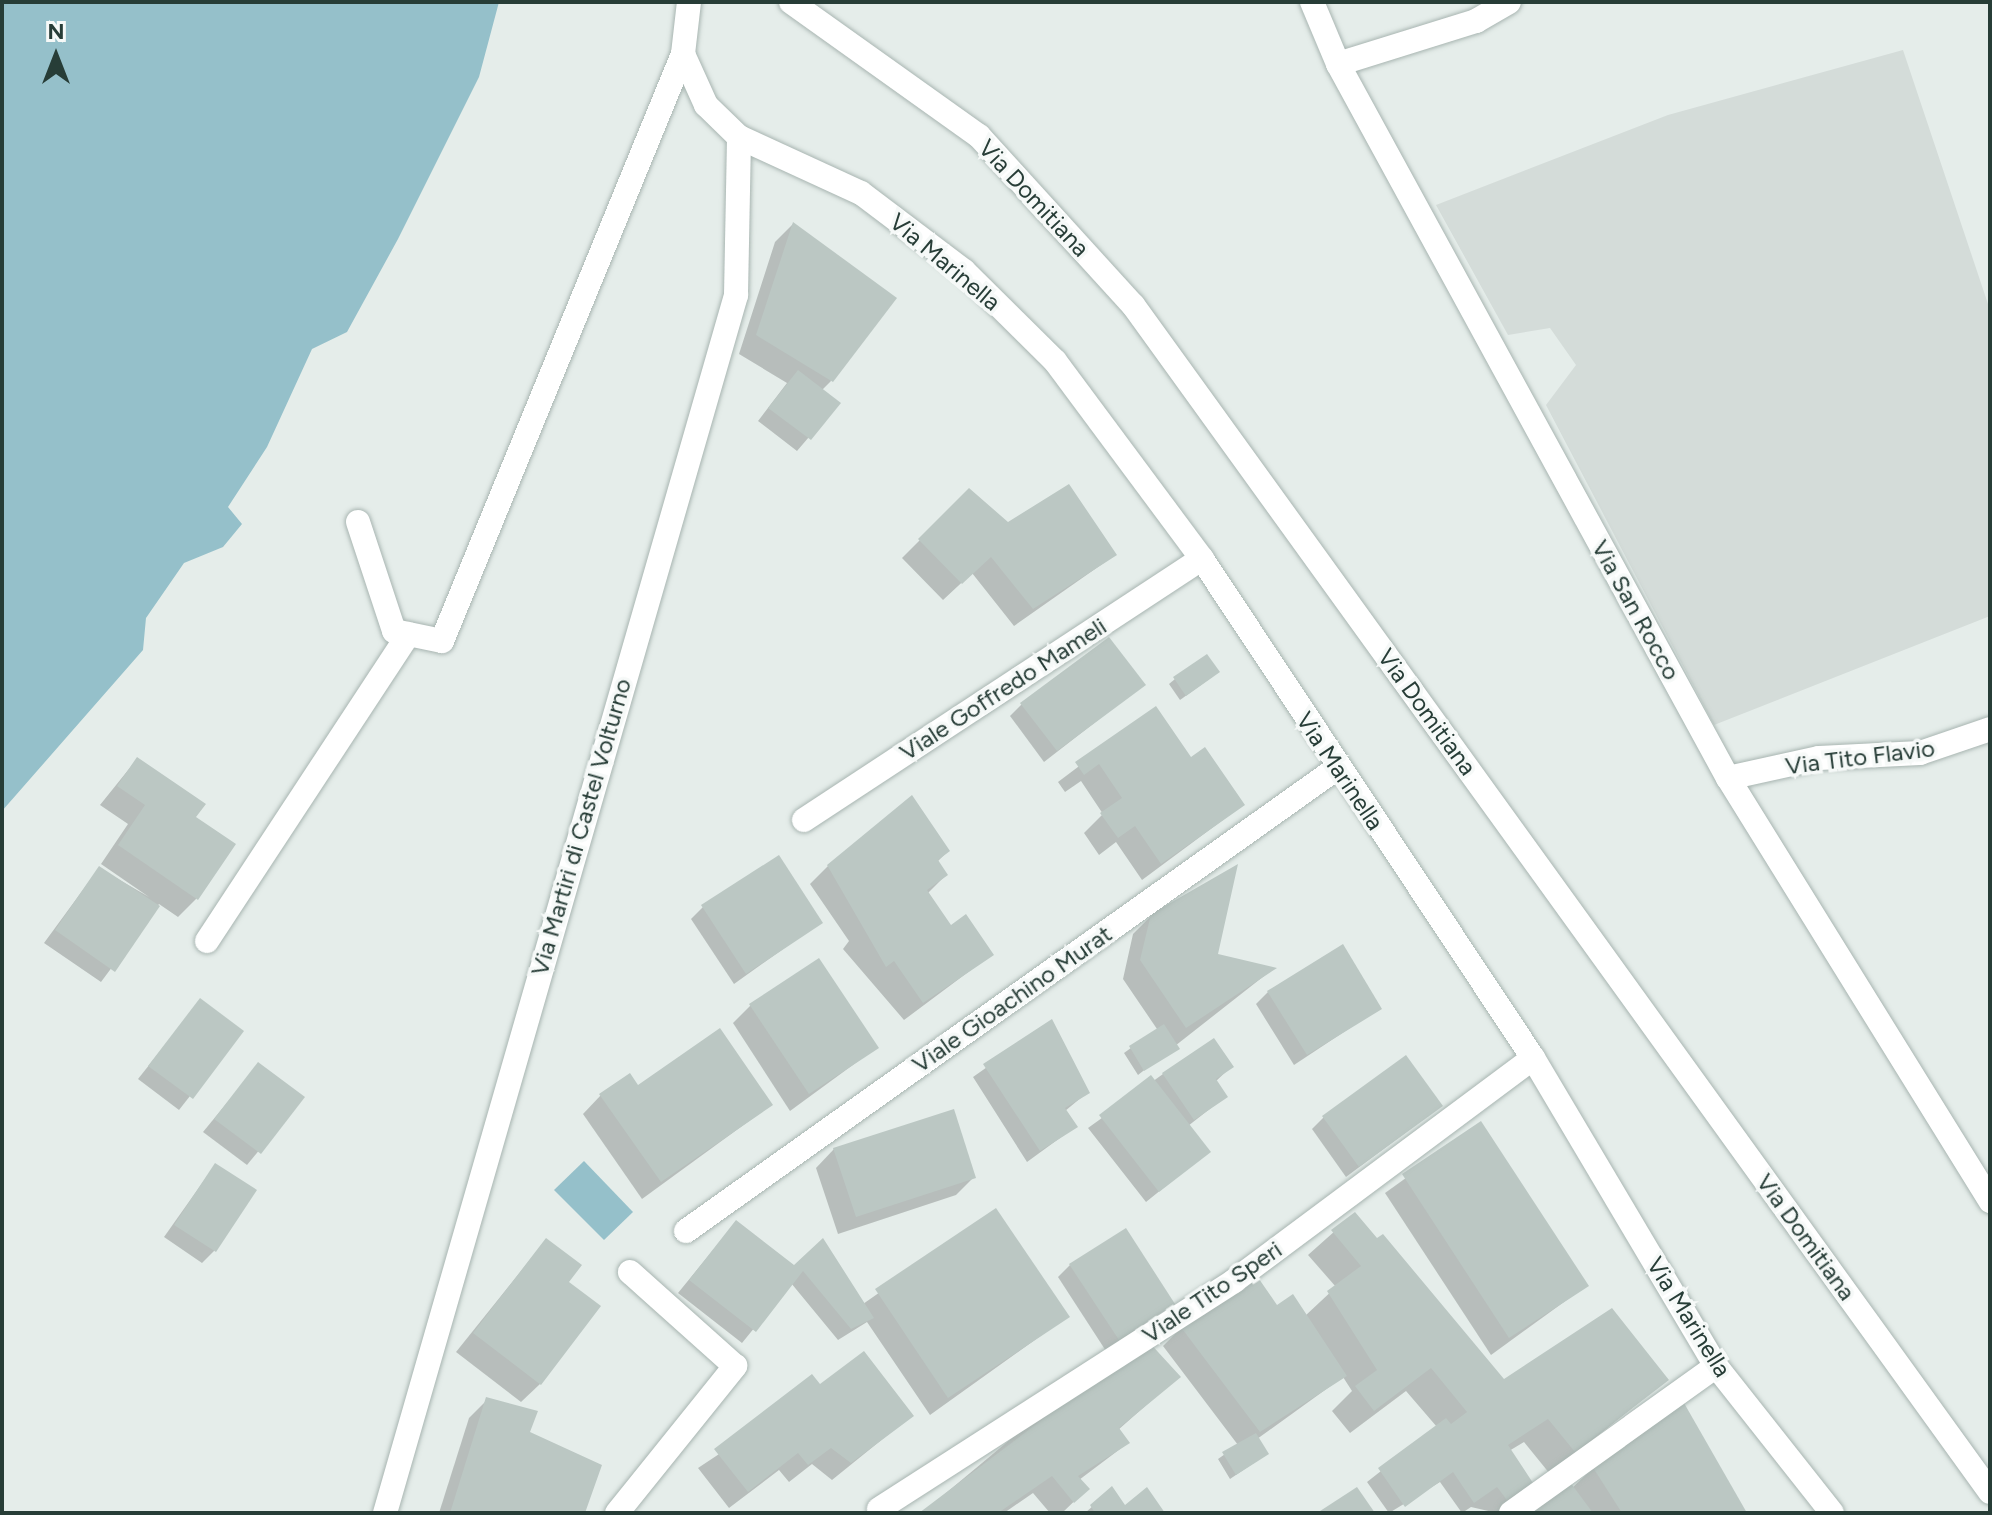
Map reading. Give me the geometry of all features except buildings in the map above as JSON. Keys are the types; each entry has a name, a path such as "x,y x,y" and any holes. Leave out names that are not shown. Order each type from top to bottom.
{"street":[{"path":"358,522 394,631 442,641 683,54 689,2"},
{"name":"Via Domitiana","path":"791,2 979,136 1133,305 1990,1492"},
{"name":"Via San Rocco","path":"1312,2 1338,64 1728,778 1990,1201"},
{"path":"1338,64 1476,21 1509,2"},
{"name":"Via Marinella","path":"683,54 706,105 739,137 861,193 964,271 1055,361 1202,559 1337,768 1533,1058 1716,1366 1824,1510"},
{"name":"Via Martiri di Castel Volturno","path":"385,1513 736,295 739,137"},
{"name":"Viale Goffredo Mameli","path":"804,820 1202,559"},
{"path":"207,941 409,634"},
{"name":"Via Tito Flavio","path":"1728,778 1819,758 1920,753 1990,729"},
{"name":"Viale Gioachino Murat","path":"686,1231 1337,768"},
{"name":"Viale Tito Speri","path":"879,1509 1234,1281 1533,1058"},
{"path":"617,1513 735,1366 630,1272"},
{"path":"1511,1513 1716,1366"}],"shaded area":[{"path":"1903,50 1990,310 1990,616 1714,725 1546,405 1576,365 1550,328 1508,335 1436,205 1668,115"}],"water":[{"path":"2,2 499,2 479,77 398,239 347,332 312,349 267,447 228,507 242,524 223,547 184,563 146,618 143,650 2,811"},
{"path":"584,1161 633,1212 604,1240 554,1190"}]}
